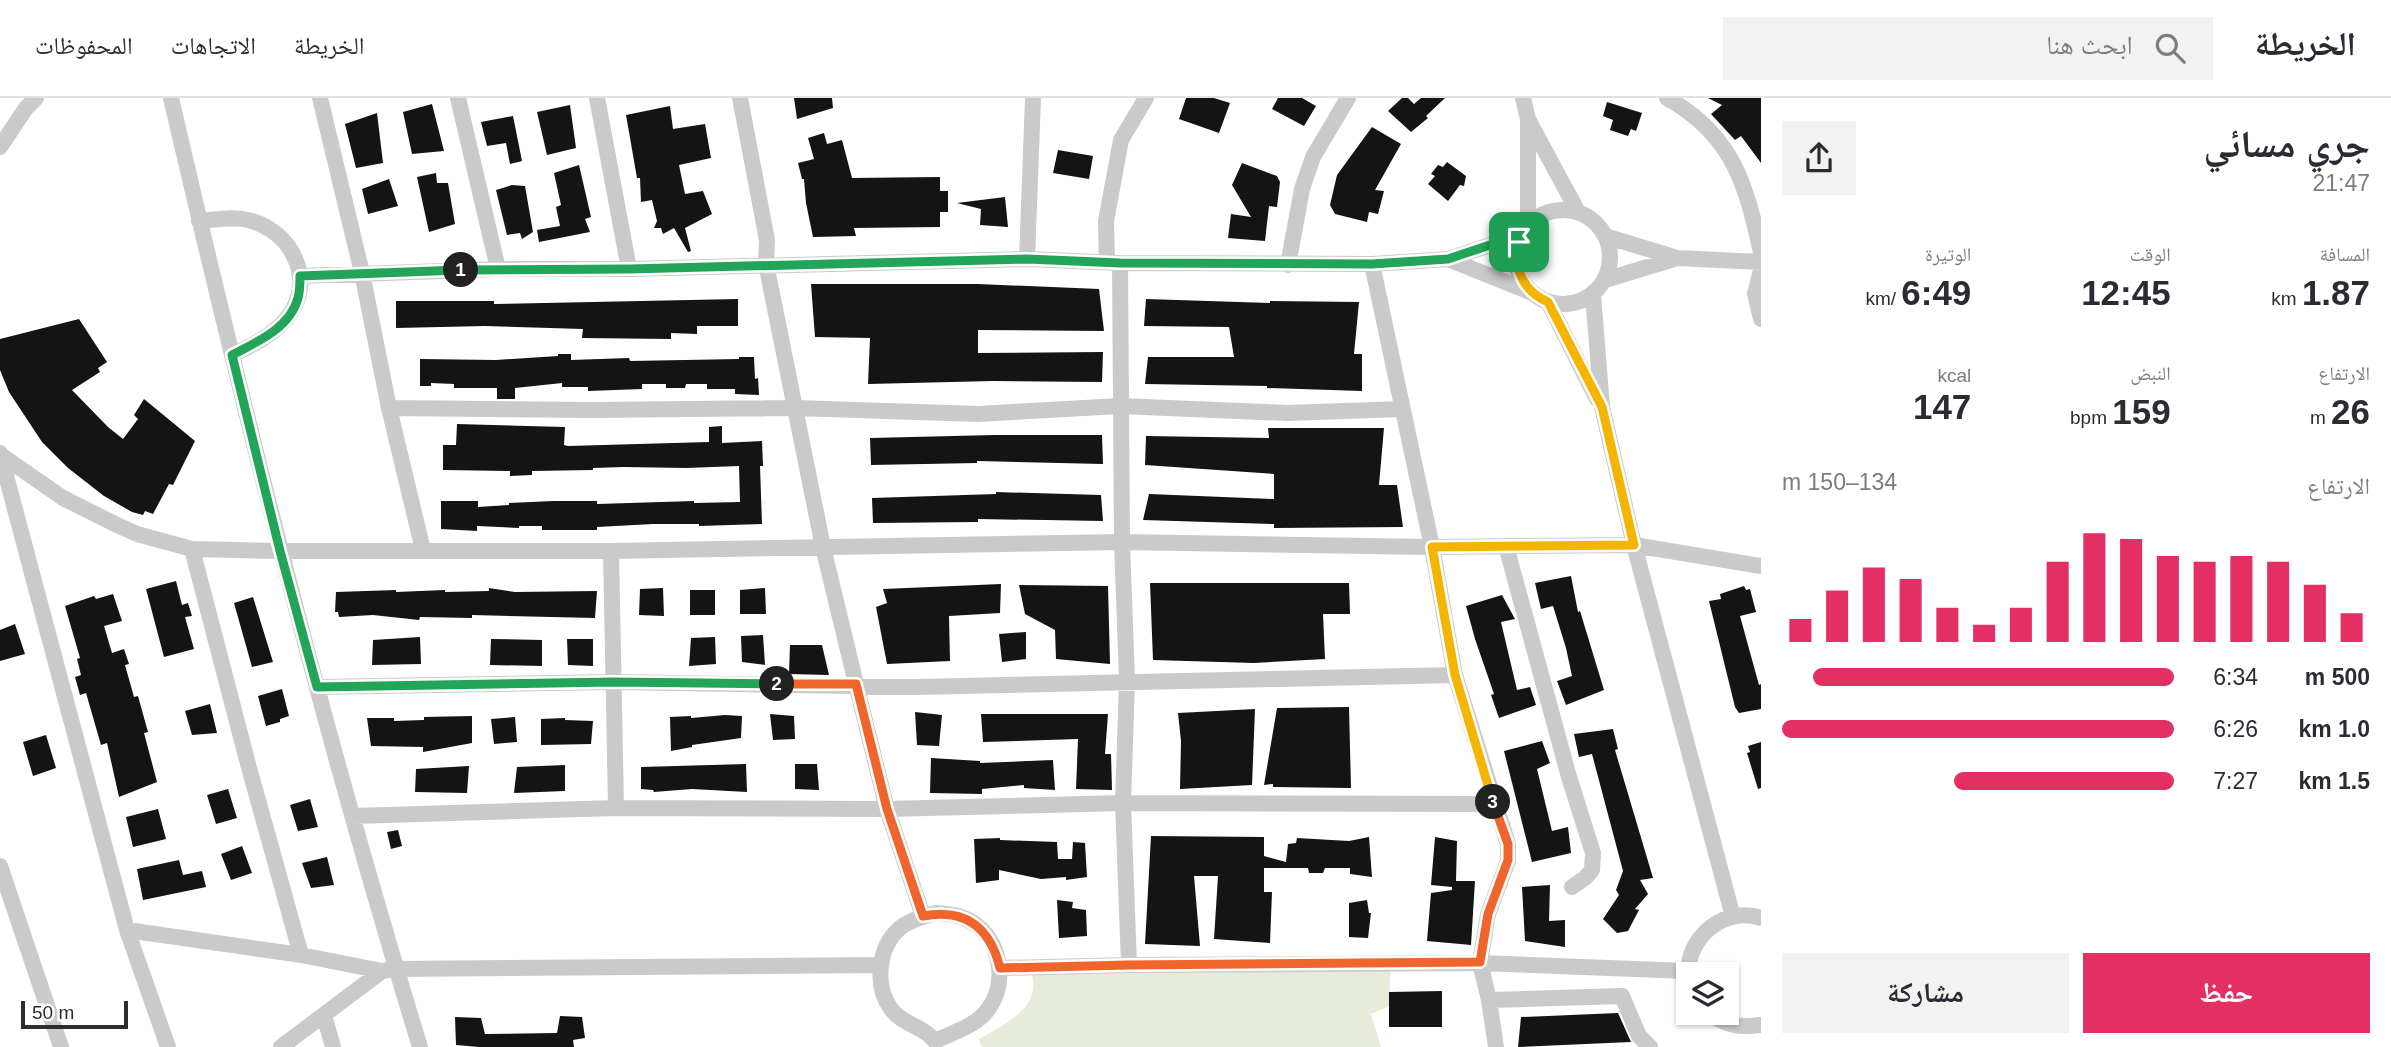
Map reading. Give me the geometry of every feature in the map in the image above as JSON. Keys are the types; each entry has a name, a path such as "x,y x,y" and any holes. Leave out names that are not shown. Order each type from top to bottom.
{"street":[{"path":"0,147 26,108 36,98"},
{"path":"171,98 280,551 353,816 389,970 420,1047"},
{"path":"320,98 362,273 389,408 424,550"},
{"path":"458,98 498,270"},
{"path":"597,98 629,269"},
{"path":"740,98 767,240 766,264 823,547 887,809 923,916"},
{"path":"1027,259 1033,98"},
{"path":"1129,965 1123,803 1127,681 1120,406 1114,262 1106,221 1121,139 1146,98"},
{"path":"1288,265 1302,189 1313,157 1348,98"},
{"path":"1524,98 1528,119 1525,230 1517,250 1517,269 1520,278 1532,293"},
{"path":"1667,98 1683,107 1716,135 1738,171 1752,211 1761,253"},
{"path":"1528,119 1578,212"},
{"path":"300,276 1027,259 1288,265 1372,264 1448,259 1525,230 1550,212 1559,210 1578,212 1594,221 1605,236 1610,253 1605,280 1593,294 1576,303 1567,304 1548,302 1448,259"},
{"path":"199,221 247,220 266,227 283,239 295,255 300,276 298,299 288,317 275,331 232,355"},
{"path":"1605,236 1676,258 1761,262"},
{"path":"1605,280 1676,258"},
{"path":"1372,264 1432,547 1455,675 1508,844 1508,860 1488,914 1480,962 1496,1047"},
{"path":"1761,270 1755,293 1761,319"},
{"path":"1593,294 1602,407 1634,545 1733,917"},
{"path":"1548,302 1602,407"},
{"path":"389,408 593,411 795,408 978,414 1120,406 1287,413 1402,409"},
{"path":"0,454 64,498 115,524 137,534 192,549 611,551 1122,542 1432,547 1634,545 1761,567"},
{"path":"0,454 127,930 168,1047"},
{"path":"1506,546 1569,777 1593,853 1592,870 1586,878 1572,887"},
{"path":"192,549 301,955"},
{"path":"611,551 616,808"},
{"path":"317,687 614,682 917,687 1455,675"},
{"path":"353,816 616,808 887,809 1123,803 1494,804"},
{"path":"0,866 61,1047"},
{"path":"936,913 971,921 985,933 995,948 1000,968 996,995 989,1008 965,1028 936,1044 928,1032 907,1024 891,1008 881,988 880,965 887,945 900,928 923,916 936,913"},
{"path":"1691,962 1695,945 1705,931 1719,921 1733,917 1761,918"},
{"path":"127,930 389,970 880,965"},
{"path":"1000,968 1480,962 1676,973"},
{"path":"1619,968 1622,996 1639,1036 1650,1047"},
{"path":"281,1047 389,970"},
{"path":"1489,1000 1622,996"},
{"path":"324,1015 333,1047"},
{"path":"1732,1025 1761,1025"}],"green space":[{"path":"1390,970 1390,1006 1371,1014 1381,1047 982,1047 979,1039 1004,1025 1026,1005 1033,989 1032,971"}],"building":[{"path":"794,98 832,98 833,108 797,119"},
{"path":"1186,98 1214,98 1230,103 1219,133 1179,119"},
{"path":"1278,98 1302,98 1316,106 1304,126 1272,109"},
{"path":"1402,98 1408,98 1414,104 1421,98 1445,98 1426,116 1428,118 1411,132 1388,111"},
{"path":"1708,98 1761,98 1761,163 1741,136 1735,140 1711,114 1722,105"},
{"path":"1607,102 1642,113 1636,131 1631,129 1628,136 1610,130 1613,120 1603,116"},
{"path":"432,104 444,151 412,154 403,112"},
{"path":"570,105 576,148 547,155 537,112"},
{"path":"670,106 673,129 705,124 711,158 679,165 685,194 703,191 712,214 685,228 691,251 688,252 674,228 663,234 661,228 654,228 657,221 652,200 641,202 640,178 637,178 626,115"},
{"path":"377,113 383,163 356,168 345,124"},
{"path":"513,116 522,161 510,164 506,143 487,146 481,122"},
{"path":"1372,127 1401,144 1375,190 1384,191 1378,214 1369,212 1367,222 1335,214 1330,205 1337,175"},
{"path":"824,133 827,144 842,140 852,178 940,177 940,191 948,191 948,212 940,212 940,227 854,228 856,236 813,237 804,179 798,163 814,159 808,138"},
{"path":"1058,150 1093,156 1089,179 1053,173"},
{"path":"1447,162 1466,176 1464,186 1460,185 1448,201 1428,184 1435,176 1431,174 1438,165 1443,167"},
{"path":"1242,163 1277,176 1280,182 1277,207 1269,206 1265,241 1228,238 1231,214 1251,217 1232,185"},
{"path":"579,165 591,217 585,219 590,232 539,242 537,230 560,226 556,207 561,205 554,173"},
{"path":"436,173 437,183 448,183 455,224 429,232 417,177"},
{"path":"389,179 398,206 368,214 362,189"},
{"path":"512,185 525,186 533,232 522,239 520,233 507,235 496,190"},
{"path":"1005,197 1008,227 980,225 981,209 957,203"},
{"path":"811,284 978,284 1099,289 1104,331 978,330 978,353 1103,352 1102,382 868,384 870,338 815,337"},
{"path":"738,299 738,326 697,326 697,334 671,333 671,339 582,338 583,329 485,326 396,328 396,301 494,301 494,304"},
{"path":"1146,299 1270,303 1359,302 1354,354 1362,354 1362,391 1145,384 1148,357 1234,357 1229,327 1144,326"},
{"path":"79,319 107,362 98,368 100,372 72,390 123,439 138,419 134,415 144,399 195,441 173,485 169,484 153,514 145,511 143,515 132,512 104,496 68,468 42,442 9,392 0,370 0,339"},
{"path":"571,354 571,360 629,358 630,361 754,357 759,395 735,394 735,389 707,389 707,384 666,388 666,384 642,384 642,389 588,391 588,387 562,387 562,383 515,388 515,399 497,399 497,388 454,388 454,384 431,383 431,386 420,386 420,359 496,360"},
{"path":"457,424 565,427 564,445 568,446 709,442 709,427 722,426 722,443 762,441 762,524 653,524 597,527 597,530 542,530 542,526 477,526 477,531 441,529 441,501 478,501 478,507 553,501 597,501 597,504 740,502 739,466 593,468 532,471 532,475 510,476 510,471 443,470 443,445 456,445"},
{"path":"1268,428 1384,428 1379,485 1397,485 1403,527 1274,528 1274,524 1143,520 1149,494 1274,499 1274,474 1145,465 1146,436 1269,438"},
{"path":"1102,435 1103,464 977,461 871,465 870,438"},
{"path":"996,492 1101,495 1103,521 978,519 978,522 873,523 872,498"},
{"path":"1571,576 1578,612 1580,611 1604,690 1566,705 1557,681 1572,676 1566,648 1553,606 1541,609 1535,583"},
{"path":"176,581 182,605 188,603 192,616 185,617 194,649 164,657 146,589"},
{"path":"1150,583 1349,583 1350,614 1323,614 1325,659 1254,663 1153,660"},
{"path":"1001,584 1000,613 949,616 950,661 887,664 876,607 887,603 883,589"},
{"path":"1019,585 1108,586 1110,664 1056,659 1055,630 1025,614"},
{"path":"1744,586 1746,590 1750,589 1756,612 1740,616 1759,685 1761,684 1761,709 1739,713 1735,707 1709,601 1721,599 1720,594"},
{"path":"489,588 515,592 597,591 595,618 472,615 472,618 420,617 419,620 373,615 339,617 338,612 335,612 336,592 489,591"},
{"path":"663,588 664,616 639,615 640,589"},
{"path":"765,588 766,614 740,614 740,590"},
{"path":"690,590 715,590 715,615 690,615"},
{"path":"113,594 122,621 104,626 112,653 124,649 129,664 125,665 134,697 138,696 148,732 144,733 157,782 119,797 107,743 101,745 86,693 80,695 75,677 81,675 77,659 80,658 65,606 94,596 96,599"},
{"path":"1502,595 1515,619 1501,622 1517,690 1530,687 1536,705 1499,718 1466,606"},
{"path":"253,597 273,662 252,667 234,603"},
{"path":"15,624 25,654 0,661 0,630"},
{"path":"1026,632 1026,659 1002,662 999,634"},
{"path":"763,635 765,665 742,662 741,636"},
{"path":"420,637 421,664 372,665 373,640"},
{"path":"715,637 716,664 689,666 691,638"},
{"path":"491,639 542,640 542,666 490,665"},
{"path":"567,639 593,639 593,666 568,665"},
{"path":"790,645 822,645 829,675 789,674"},
{"path":"282,689 289,716 266,726 258,696"},
{"path":"210,704 217,733 192,735 185,711"},
{"path":"1349,707 1351,788 1264,785 1277,708"},
{"path":"1255,709 1252,785 1180,789 1181,741 1178,713"},
{"path":"915,712 942,715 939,746 917,745"},
{"path":"770,714 794,716 795,739 773,740"},
{"path":"981,714 1108,714 1105,754 1111,754 1112,790 1076,789 1078,739 983,742"},
{"path":"472,716 472,743 423,752 423,747 371,746 367,718 394,718 394,721"},
{"path":"742,716 741,738 671,751 670,717"},
{"path":"515,717 517,742 494,744 491,719"},
{"path":"541,719 593,721 591,744 541,745"},
{"path":"1613,729 1618,749 1615,750 1653,878 1640,880 1648,894 1635,909 1639,910 1628,931 1617,933 1603,919 1619,895 1616,890 1623,871 1592,754 1579,757 1574,734"},
{"path":"46,735 56,768 33,776 23,742"},
{"path":"1542,741 1550,763 1537,769 1552,831 1568,827 1571,853 1532,862 1504,751"},
{"path":"1761,742 1761,788 1758,789 1747,753 1750,752 1748,746"},
{"path":"931,758 980,763 1053,760 1055,790 1024,788 1024,785 982,789 982,794 930,793"},
{"path":"746,764 747,792 692,789 654,792 641,789 641,767"},
{"path":"795,764 817,764 819,790 795,789"},
{"path":"565,765 565,791 514,793 517,767"},
{"path":"469,766 467,793 415,792 416,769"},
{"path":"228,789 237,818 216,824 207,795"},
{"path":"310,799 318,827 298,831 290,805"},
{"path":"158,809 166,839 133,847 126,817"},
{"path":"398,830 402,846 391,849 387,832"},
{"path":"1151,836 1264,837 1264,856 1286,862 1288,844 1296,843 1297,838 1349,841 1369,837 1372,877 1350,874 1350,868 1325,868 1323,873 1309,873 1308,868 1264,868 1264,892 1272,892 1270,943 1214,939 1218,876 1194,876 1200,946 1145,944"},
{"path":"1435,837 1457,841 1456,881 1475,881 1471,945 1427,941 1431,893 1452,890 1452,887 1431,885"},
{"path":"974,839 1057,842 1058,859 1072,859 1073,842 1085,843 1087,877 1041,879 999,870 999,880 976,883"},
{"path":"242,846 252,873 231,880 221,854"},
{"path":"327,857 334,885 311,888 302,863"},
{"path":"179,860 183,875 202,871 206,887 143,900 137,869"},
{"path":"1550,885 1549,921 1565,920 1565,947 1525,941 1522,887"},
{"path":"1057,900 1073,902 1072,908 1086,910 1087,936 1059,938"},
{"path":"1367,900 1371,913 1368,938 1349,937 1349,903"},
{"path":"1442,991 1442,1027 1389,1027 1389,992"},
{"path":"1618,1013 1631,1042 1518,1047 1521,1017"},
{"path":"560,1016 582,1017 585,1038 573,1040 574,1047 456,1045 455,1017 481,1018 485,1034 557,1033"}],"route":[{"path":"1523,234 1519,242 1517,269 1520,278 1532,293 1548,302 1602,407 1634,545 1432,547 1455,675 1508,844 1508,860 1488,914 1480,962 1000,968 995,948 985,933 971,921 936,913 923,916 887,809 856,684 614,682 317,687 280,551 232,355 275,331 288,317 298,299 300,276 1027,259 1120,263 1372,264 1448,259 1523,234"}]}
